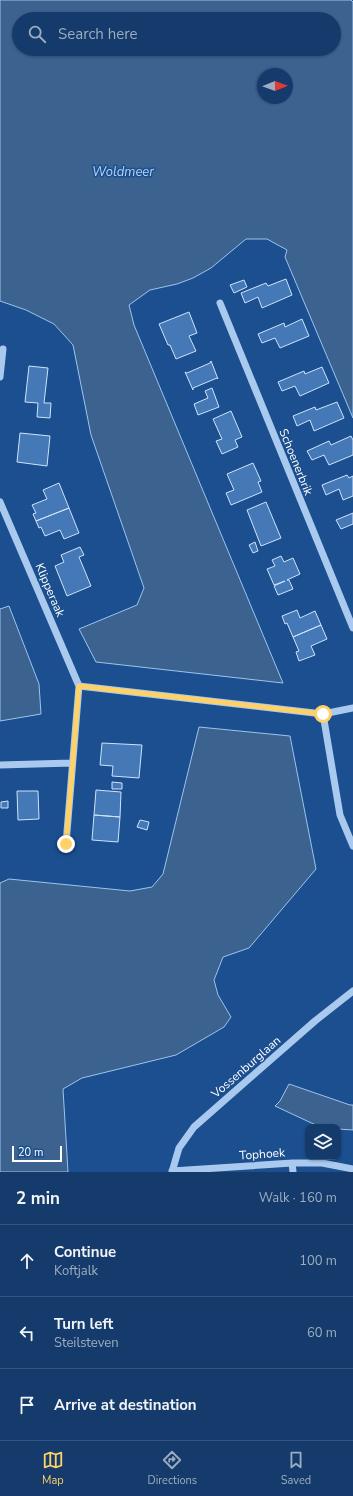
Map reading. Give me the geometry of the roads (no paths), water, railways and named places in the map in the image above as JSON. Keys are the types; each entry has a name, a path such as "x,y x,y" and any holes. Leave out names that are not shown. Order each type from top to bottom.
{"street":[{"name":"Schoenerbrik","path":"220,303 353,628"},
{"path":"0,377 3,349"},
{"name":"Klipperaak","path":"0,502 79,686"},
{"path":"66,844 79,686 323,714 353,708"},
{"path":"323,714 340,815 353,846"},
{"path":"0,765 72,763"},
{"name":"Vossenburglaan","path":"172,1171 179,1148 194,1127 315,1021 353,991"},
{"path":"292,1163 293,1172"},
{"name":"Tophoek","path":"172,1171 292,1163 322,1163 353,1169"}],"water":[{"name":"Woldmeer","path":"0,0 351,0 353,2 353,418 285,257 287,250 267,239 246,239 211,268 193,278 177,284 150,290 129,305 134,325 283,683 96,662 79,629 137,605 144,588 91,435 73,345 54,324 26,310 0,301"},
{"path":"9,606 39,684 41,714 0,721 0,609"},
{"path":"199,727 290,736 316,869 249,948 223,957 214,980 218,995 231,1017 224,1027 176,1055 82,1078 63,1089 68,1172 0,1172 0,883 9,879 130,891 152,887 163,874"},
{"path":"289,1084 353,1105 353,1130 341,1129 341,1124 314,1124 275,1106 280,1101"}]}
